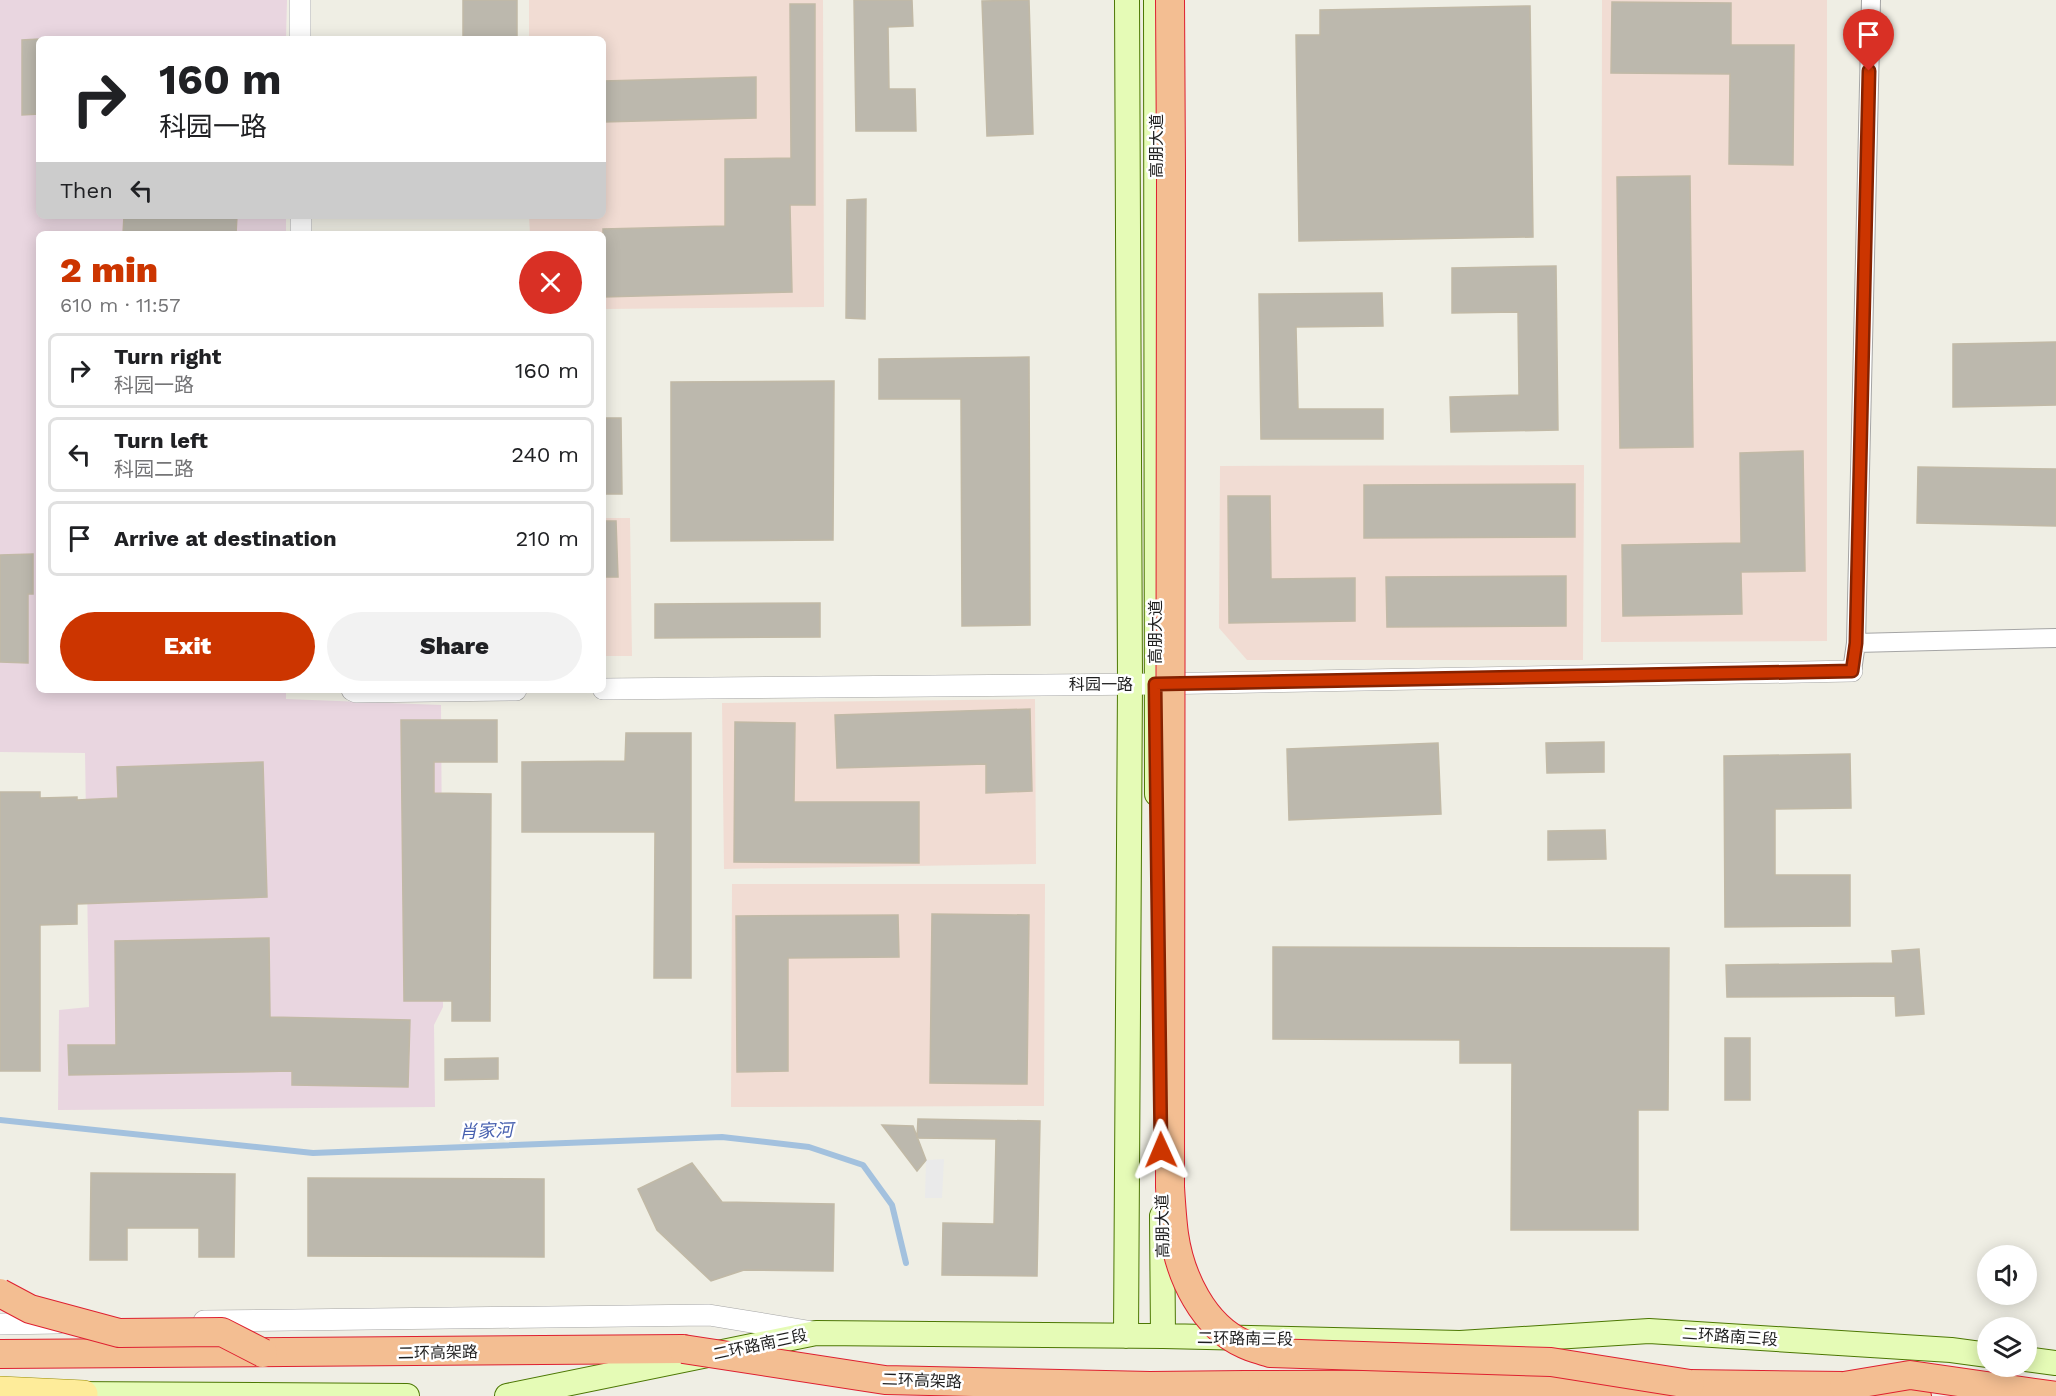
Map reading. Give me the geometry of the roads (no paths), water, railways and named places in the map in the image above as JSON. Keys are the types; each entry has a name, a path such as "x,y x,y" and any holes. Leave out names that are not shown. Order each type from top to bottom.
{"highway":[{"path":"1170,0 1170,1187 1174,1235 1185,1277 1217,1327 1243,1344 1270,1353 1551,1362 1690,1384"},
{"path":"0,1293 30,1309 119,1334 222,1332 263,1353"},
{"name":"二环高架路","path":"0,1354 683,1349 885,1380 1150,1386 1690,1384 1844,1386 1917,1396"},
{"path":"1844,1386 1910,1375 2056,1396"}],"main road":[{"name":"高朋大道","path":"1126,1336 1130,683 1127,0"},
{"name":"高朋大道","path":"1156,0 1155,684 1163,1336"},
{"name":"二环路南三段","path":"507,1396 816,1333 1163,1336 1460,1343 1650,1331 1977,1353"},
{"path":"2037,1360 2056,1363"},
{"path":"0,1390 84,1394"},
{"path":"0,1395 407,1396"}],"street":[{"path":"300,0 300,36"},
{"path":"1852,671 1856,643 1871,0"},
{"path":"1856,643 2056,638"},
{"name":"科园一路","path":"606,689 1155,684 1852,671"},
{"path":"1,1325 710,1314 816,1333"}],"waterway":[{"name":"肖家河","path":"0,1120 313,1153 722,1137 809,1147 863,1165 892,1205 906,1263"}]}
